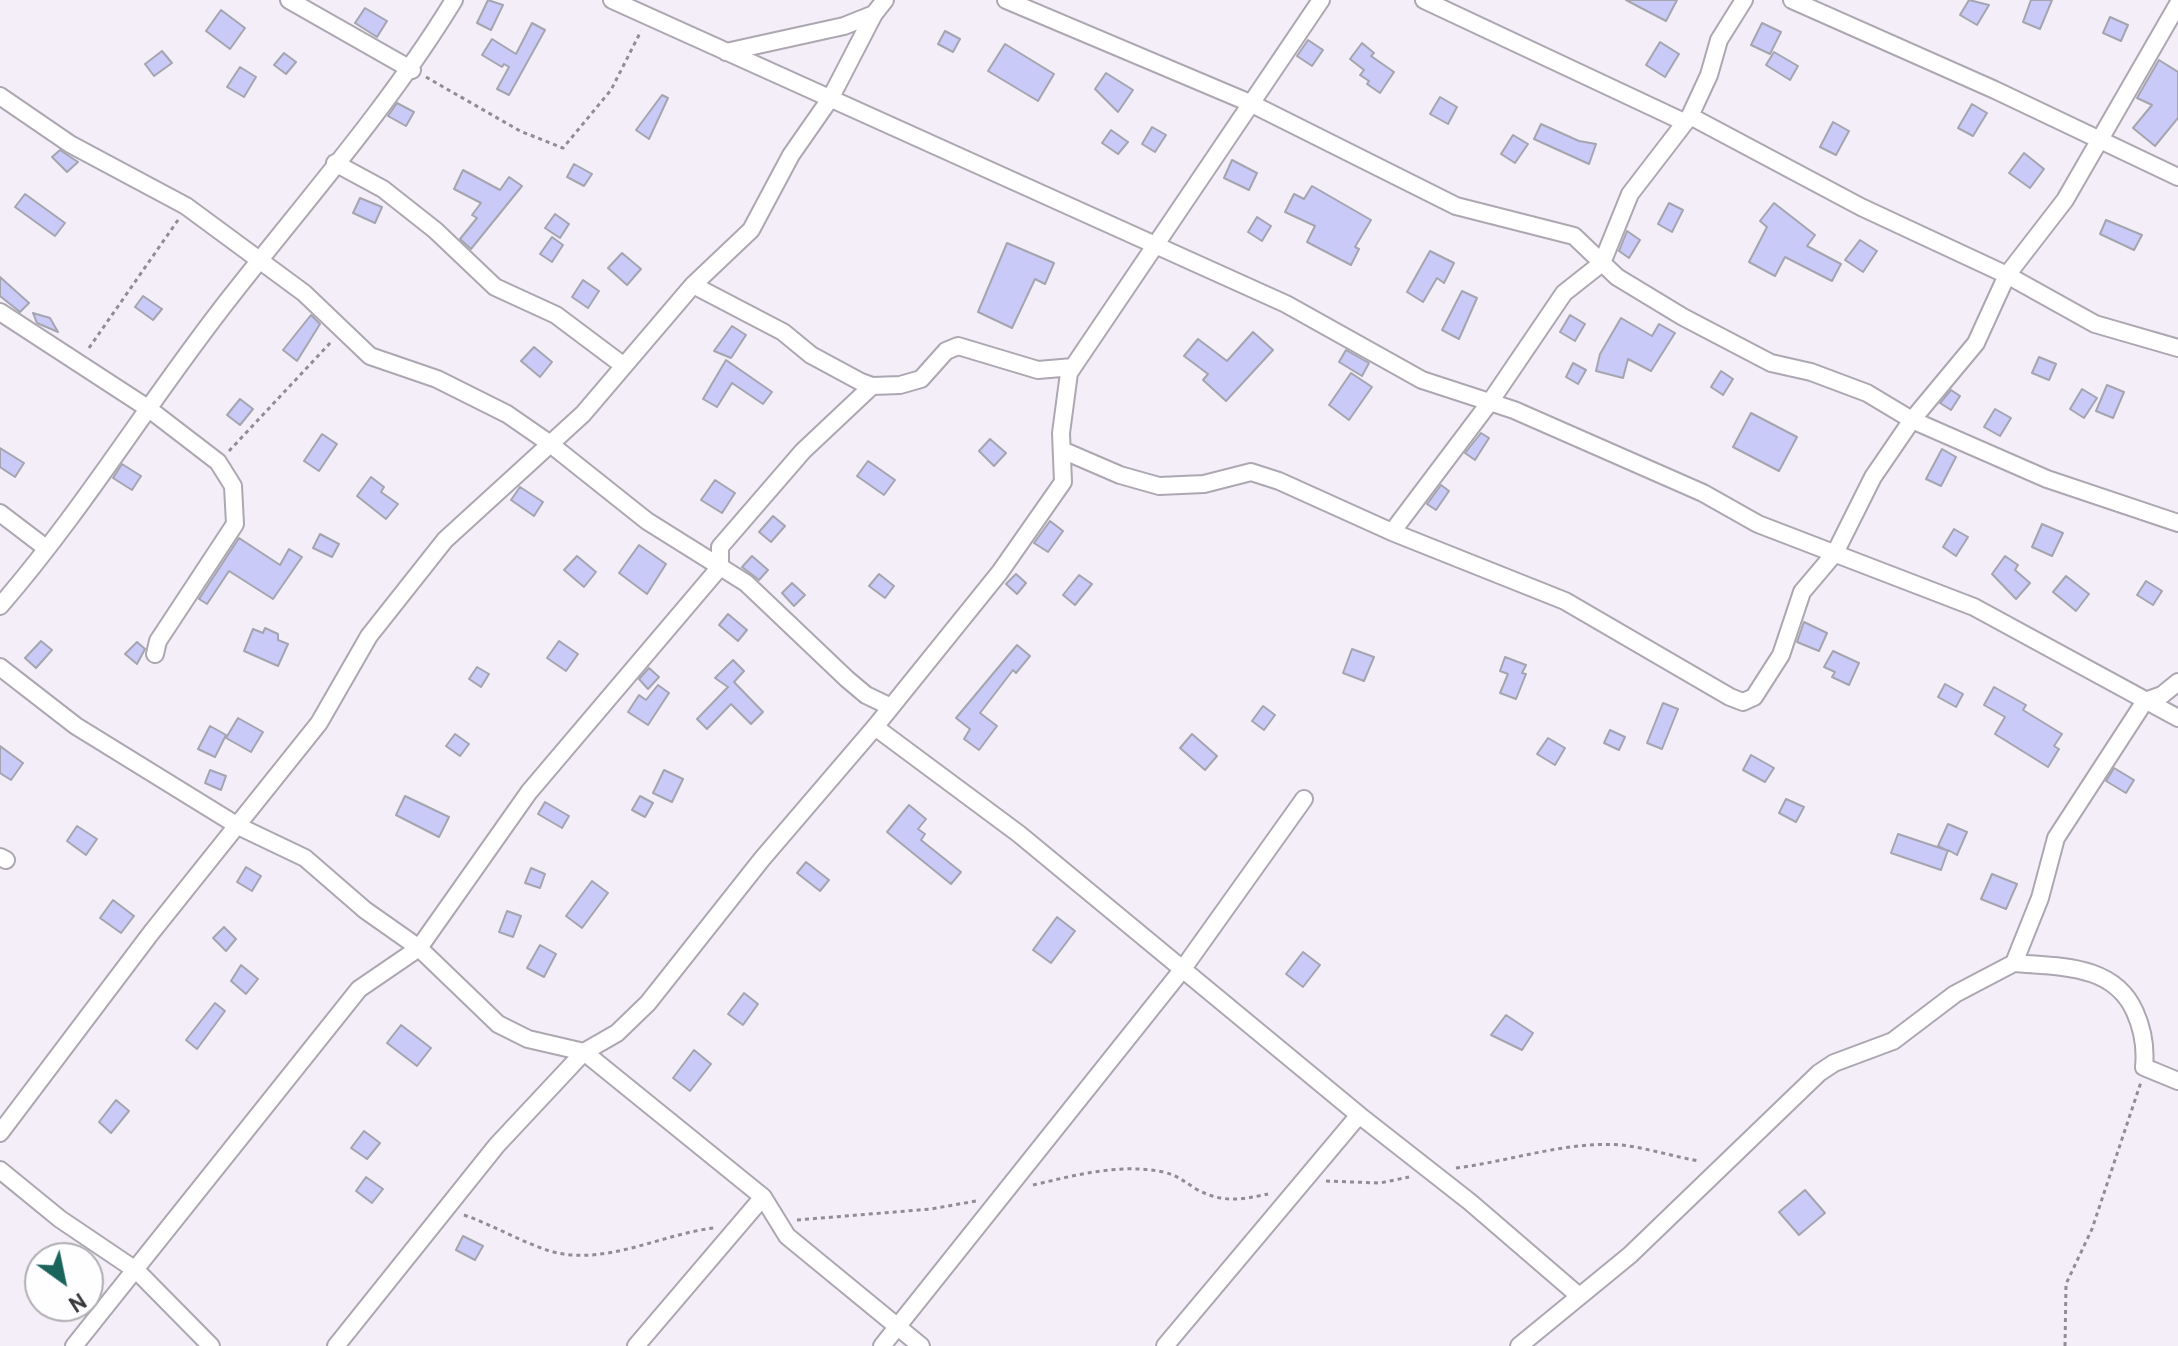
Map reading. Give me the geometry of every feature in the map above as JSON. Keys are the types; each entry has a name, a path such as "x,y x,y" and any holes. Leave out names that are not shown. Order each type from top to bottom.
{"street":[{"path":"289,0 412,70"},
{"path":"0,606 260,260 412,70 454,0"},
{"path":"612,0 1286,304 1422,380 1490,402 1703,493 1758,524 1974,607 2178,718"},
{"path":"0,1133 151,933 238,826 286,760 319,723 369,636 445,540 583,414 693,285 751,230 791,155 830,99 874,14 885,0"},
{"path":"1006,0 1250,103 1456,206 1574,236 1617,277 1683,317 1771,363 1811,372 1867,393 1912,420 2047,479 2178,523"},
{"path":"336,1346 497,1145 584,1052 617,1033 648,1003 762,859 875,727 1000,572 1063,482 1063,410 1073,367 1321,0"},
{"path":"1424,0 1687,119 1861,207 2007,275 2095,324 2178,348"},
{"path":"1392,532 1490,402 1564,293 1602,263 1630,194 1687,119 1709,75 1719,40 1744,0"},
{"path":"1792,0 1995,90 2178,177"},
{"path":"1062,450 1120,475 1159,486 1204,484 1251,472 1565,601 1743,702 1754,697 1781,655 1802,592 1835,553 1873,477 1912,420 1976,343 2007,275 2065,200 2178,4"},
{"path":"726,52 844,26 874,14"},
{"path":"0,96 70,144 186,206 325,311 341,331 370,356 437,379 507,414 549,443 647,521 746,583 857,687 891,707"},
{"path":"335,163 393,197 435,230 495,287 556,315 624,366"},
{"path":"693,285 783,332 811,355 872,386 921,379 946,351 958,346 1038,370 1073,367"},
{"path":"0,312 149,409 218,462 233,486 235,524 158,641 155,654"},
{"path":"74,1346 137,1271 359,989 419,948 529,792 720,567 720,547 803,451 872,386"},
{"path":"0,513 46,548"},
{"path":"0,667 76,726 238,826 305,858 365,910 419,948 498,1024 528,1039 584,1052 763,1197 787,1236 814,1263 921,1346"},
{"path":"2014,963 2040,898 2056,838 2145,701 2162,695 2178,682"},
{"path":"875,727 1019,834 1578,1295"},
{"path":"882,1346 1182,970 1304,799"},
{"path":"1519,1346 1630,1255 1819,1073 1834,1063 1893,1041 1955,994 2014,963 2075,969 2112,980 2128,995 2142,1027 2144,1067 2178,1081"},
{"path":"1165,1346 1359,1115"},
{"path":"0,1170 60,1219 137,1271 211,1346"},
{"path":"636,1346 763,1197"}],"path":[{"path":"412,70 520,131 563,148 611,90 647,17"},
{"path":"79,363 162,246 186,206"},
{"path":"218,462 341,331"},
{"path":"2065,1346 2066,1284 2103,1198 2144,1067"},
{"path":"778,1222 931,1209 1085,1172 1125,1169 1172,1174 1196,1188 1235,1202 1342,1180 1380,1183 1542,1150 1592,1145 1641,1148 1724,1164"},
{"path":"446,1209 549,1251 570,1254 619,1250 717,1227"}],"building":[{"path":"488,0 503,5 491,30 477,23"},
{"path":"1626,0 1677,0 1666,21"},
{"path":"1969,0 1989,5 1977,25 1960,15"},
{"path":"2031,0 2052,0 2040,29 2023,22"},
{"path":"365,8 387,21 377,37 355,23"},
{"path":"221,10 245,28 230,49 206,31"},
{"path":"2110,17 2128,25 2121,41 2103,33"},
{"path":"532,23 545,30 509,95 497,89 509,67 504,64 502,67 482,55 492,39 516,54"},
{"path":"1762,23 1781,32 1770,54 1751,45"},
{"path":"945,31 960,39 953,52 938,44"},
{"path":"1308,40 1323,50 1312,66 1297,56"},
{"path":"1660,42 1679,54 1665,77 1646,65"},
{"path":"1362,43 1374,53 1371,56 1394,72 1380,93 1367,84 1369,81 1360,75 1364,70 1350,59"},
{"path":"1005,44 1054,74 1038,101 988,71"},
{"path":"162,51 172,63 154,76 145,64"},
{"path":"1774,52 1798,66 1790,80 1766,65"},
{"path":"284,53 296,62 286,74 274,65"},
{"path":"2159,60 2178,72 2178,118 2155,146 2133,128 2152,105 2137,98"},
{"path":"240,67 256,77 244,97 227,87"},
{"path":"1106,73 1133,90 1118,112 1095,89"},
{"path":"662,95 668,98 649,139 636,130"},
{"path":"1440,97 1457,107 1448,124 1430,114"},
{"path":"397,103 414,112 406,126 388,116"},
{"path":"1972,104 1987,113 1973,136 1958,128"},
{"path":"1833,122 1849,131 1836,155 1820,147"},
{"path":"1541,124 1579,141 1596,144 1589,164 1534,139"},
{"path":"1152,127 1166,135 1155,152 1142,144"},
{"path":"1111,130 1128,142 1118,154 1102,143"},
{"path":"1513,135 1528,144 1515,163 1501,154"},
{"path":"60,150 78,162 67,172 52,157"},
{"path":"2024,153 2044,169 2030,188 2009,173"},
{"path":"1232,160 1257,173 1249,190 1224,178"},
{"path":"574,164 592,174 584,186 567,177"},
{"path":"463,170 500,190 509,177 522,186 471,249 460,239 477,218 472,215 481,203 454,189"},
{"path":"1312,186 1371,220 1355,247 1359,249 1351,265 1307,242 1315,226 1285,212 1294,194 1304,199"},
{"path":"25,194 65,223 55,236 15,207"},
{"path":"360,198 382,207 375,223 353,213"},
{"path":"1669,203 1683,210 1672,232 1658,224"},
{"path":"1774,203 1815,235 1807,246 1841,264 1832,281 1785,257 1775,276 1749,262 1767,227 1760,221"},
{"path":"555,214 569,224 560,238 545,228"},
{"path":"1257,217 1271,226 1262,241 1248,232"},
{"path":"2106,220 2142,235 2134,250 2100,234"},
{"path":"1627,231 1640,240 1629,258 1619,251"},
{"path":"552,237 563,245 552,262 540,254"},
{"path":"1860,240 1877,251 1863,272 1845,260"},
{"path":"1007,243 1054,263 1045,284 1035,279 1012,328 978,312"},
{"path":"1430,251 1454,263 1444,283 1437,278 1423,302 1407,292"},
{"path":"622,253 641,269 627,285 608,268"},
{"path":"0,277 29,303 20,312 0,296"},
{"path":"583,280 599,291 588,308 572,297"},
{"path":"1462,291 1477,298 1459,339 1442,330"},
{"path":"143,296 162,309 153,320 135,307"},
{"path":"33,313 50,318 58,332 37,323"},
{"path":"311,315 320,324 297,361 283,350"},
{"path":"1570,315 1585,324 1575,341 1560,332"},
{"path":"1621,318 1652,336 1659,324 1675,333 1651,371 1628,359 1623,378 1596,371 1600,354"},
{"path":"732,326 746,335 731,358 714,351"},
{"path":"1253,332 1273,350 1226,401 1203,380 1208,374 1184,356 1198,339 1227,361"},
{"path":"534,347 552,362 540,377 521,361"},
{"path":"1346,350 1369,363 1362,376 1339,362"},
{"path":"2039,357 2056,364 2049,380 2032,373"},
{"path":"726,360 772,392 763,404 732,383 717,407 703,399"},
{"path":"1573,363 1586,370 1578,384 1566,377"},
{"path":"1721,371 1733,379 1723,395 1711,387"},
{"path":"1351,373 1372,387 1349,420 1329,405"},
{"path":"2107,385 2124,392 2113,418 2096,411"},
{"path":"2082,389 2097,398 2084,418 2070,409"},
{"path":"1951,390 1960,396 1951,410 1940,403"},
{"path":"240,399 253,409 240,425 227,415"},
{"path":"1995,409 2011,418 2000,436 1984,427"},
{"path":"1751,413 1797,437 1779,471 1733,447"},
{"path":"1481,433 1489,438 1475,460 1465,453"},
{"path":"322,434 337,444 319,471 304,461"},
{"path":"990,439 1006,453 994,466 979,451"},
{"path":"0,448 24,463 15,477 0,467"},
{"path":"1942,449 1956,457 1941,486 1926,479"},
{"path":"868,461 895,480 884,495 857,476"},
{"path":"122,464 141,476 132,490 113,478"},
{"path":"371,477 384,487 381,492 398,504 386,519 357,496"},
{"path":"715,480 735,493 722,513 701,500"},
{"path":"1441,485 1449,491 1436,510 1427,504"},
{"path":"520,487 543,502 534,516 511,500"},
{"path":"773,516 785,526 771,542 759,532"},
{"path":"1050,521 1063,531 1048,552 1034,543"},
{"path":"2042,524 2063,533 2052,556 2032,547"},
{"path":"1954,529 1968,537 1956,556 1943,547"},
{"path":"320,534 339,544 332,557 313,548"},
{"path":"239,538 280,565 289,549 302,557 273,599 229,571 207,604 199,599"},
{"path":"639,545 666,564 647,594 619,573"},
{"path":"577,556 596,572 584,587 564,570"},
{"path":"752,556 768,570 759,580 742,567"},
{"path":"2005,556 2018,565 2015,570 2030,583 2016,599 1992,574"},
{"path":"879,574 894,586 885,598 869,586"},
{"path":"1016,574 1026,583 1017,594 1006,584"},
{"path":"1079,575 1092,584 1075,605 1063,595"},
{"path":"2066,576 2089,594 2076,611 2053,592"},
{"path":"2146,581 2162,591 2153,605 2137,595"},
{"path":"792,583 805,595 794,606 782,593"},
{"path":"728,614 747,630 738,641 719,625"},
{"path":"1804,622 1827,633 1819,651 1797,642"},
{"path":"265,628 278,634 278,640 288,644 278,666 244,651 253,629 263,633"},
{"path":"41,641 52,650 36,668 25,658"},
{"path":"559,641 578,654 566,671 547,658"},
{"path":"137,642 145,649 137,664 125,654"},
{"path":"1017,645 1030,656 1016,673 1013,670 980,713 997,726 979,750 964,739 970,729 956,718"},
{"path":"1352,649 1374,657 1364,681 1343,673"},
{"path":"1833,651 1859,663 1849,685 1832,677 1835,672 1824,667"},
{"path":"1505,657 1526,665 1522,673 1526,674 1516,699 1500,693 1508,674 1500,671"},
{"path":"733,660 744,671 734,682 763,712 751,724 731,704 707,729 697,719 728,687 715,678"},
{"path":"477,667 489,674 481,687 469,679"},
{"path":"649,668 659,677 648,689 639,679"},
{"path":"1945,684 1963,694 1956,707 1938,697"},
{"path":"658,685 669,693 648,725 628,712 639,695 646,700"},
{"path":"1994,687 2026,705 2023,710 2062,734 2054,746 2059,749 2048,767 1995,734 2005,717 1984,705"},
{"path":"1663,703 1678,709 1662,749 1647,743"},
{"path":"1263,706 1275,715 1264,730 1252,721"},
{"path":"238,718 263,732 251,752 226,738"},
{"path":"210,726 226,735 215,757 198,749"},
{"path":"1610,730 1625,737 1619,750 1604,743"},
{"path":"455,734 469,744 460,756 446,746"},
{"path":"1192,734 1217,756 1205,770 1180,748"},
{"path":"1548,738 1565,748 1555,765 1537,754"},
{"path":"0,746 23,763 11,780 0,773"},
{"path":"1751,755 1774,768 1765,782 1743,770"},
{"path":"2114,768 2134,780 2126,793 2106,781"},
{"path":"210,770 226,776 221,790 205,783"},
{"path":"664,770 683,779 672,802 653,793"},
{"path":"405,796 449,817 439,837 396,815"},
{"path":"640,796 653,803 645,817 632,810"},
{"path":"1786,799 1804,807 1796,822 1779,813"},
{"path":"545,802 569,816 562,828 538,814"},
{"path":"909,805 926,819 918,829 925,834 921,840 961,872 951,884 887,832"},
{"path":"1948,824 1967,832 1957,855 1948,850 1941,870 1891,853 1898,834 1946,850 1938,846"},
{"path":"77,826 97,839 86,855 67,841"},
{"path":"806,862 829,880 820,891 797,873"},
{"path":"246,867 261,876 252,891 237,882"},
{"path":"531,868 545,874 540,888 525,883"},
{"path":"1992,874 2017,884 2006,909 1981,899"},
{"path":"592,881 608,893 582,928 566,916"},
{"path":"113,900 134,916 121,933 100,918"},
{"path":"507,911 521,916 513,937 499,932"},
{"path":"1057,917 1075,931 1051,963 1033,950"},
{"path":"224,927 236,939 226,951 213,938"},
{"path":"540,945 556,954 544,977 527,968"},
{"path":"1303,952 1320,965 1303,987 1286,974"},
{"path":"241,965 258,979 246,994 231,981"},
{"path":"744,993 758,1004 743,1025 728,1014"},
{"path":"215,1003 225,1011 197,1049 186,1040"},
{"path":"1506,1015 1533,1033 1522,1050 1491,1035"},
{"path":"401,1025 431,1048 417,1066 387,1043"},
{"path":"694,1050 711,1064 690,1091 673,1078"},
{"path":"116,1100 129,1111 111,1133 99,1122"},
{"path":"364,1131 380,1143 367,1159 351,1148"},
{"path":"366,1177 383,1189 372,1203 356,1191"},
{"path":"1805,1190 1825,1213 1799,1235 1779,1212"},
{"path":"463,1236 483,1246 475,1260 456,1250"}]}
